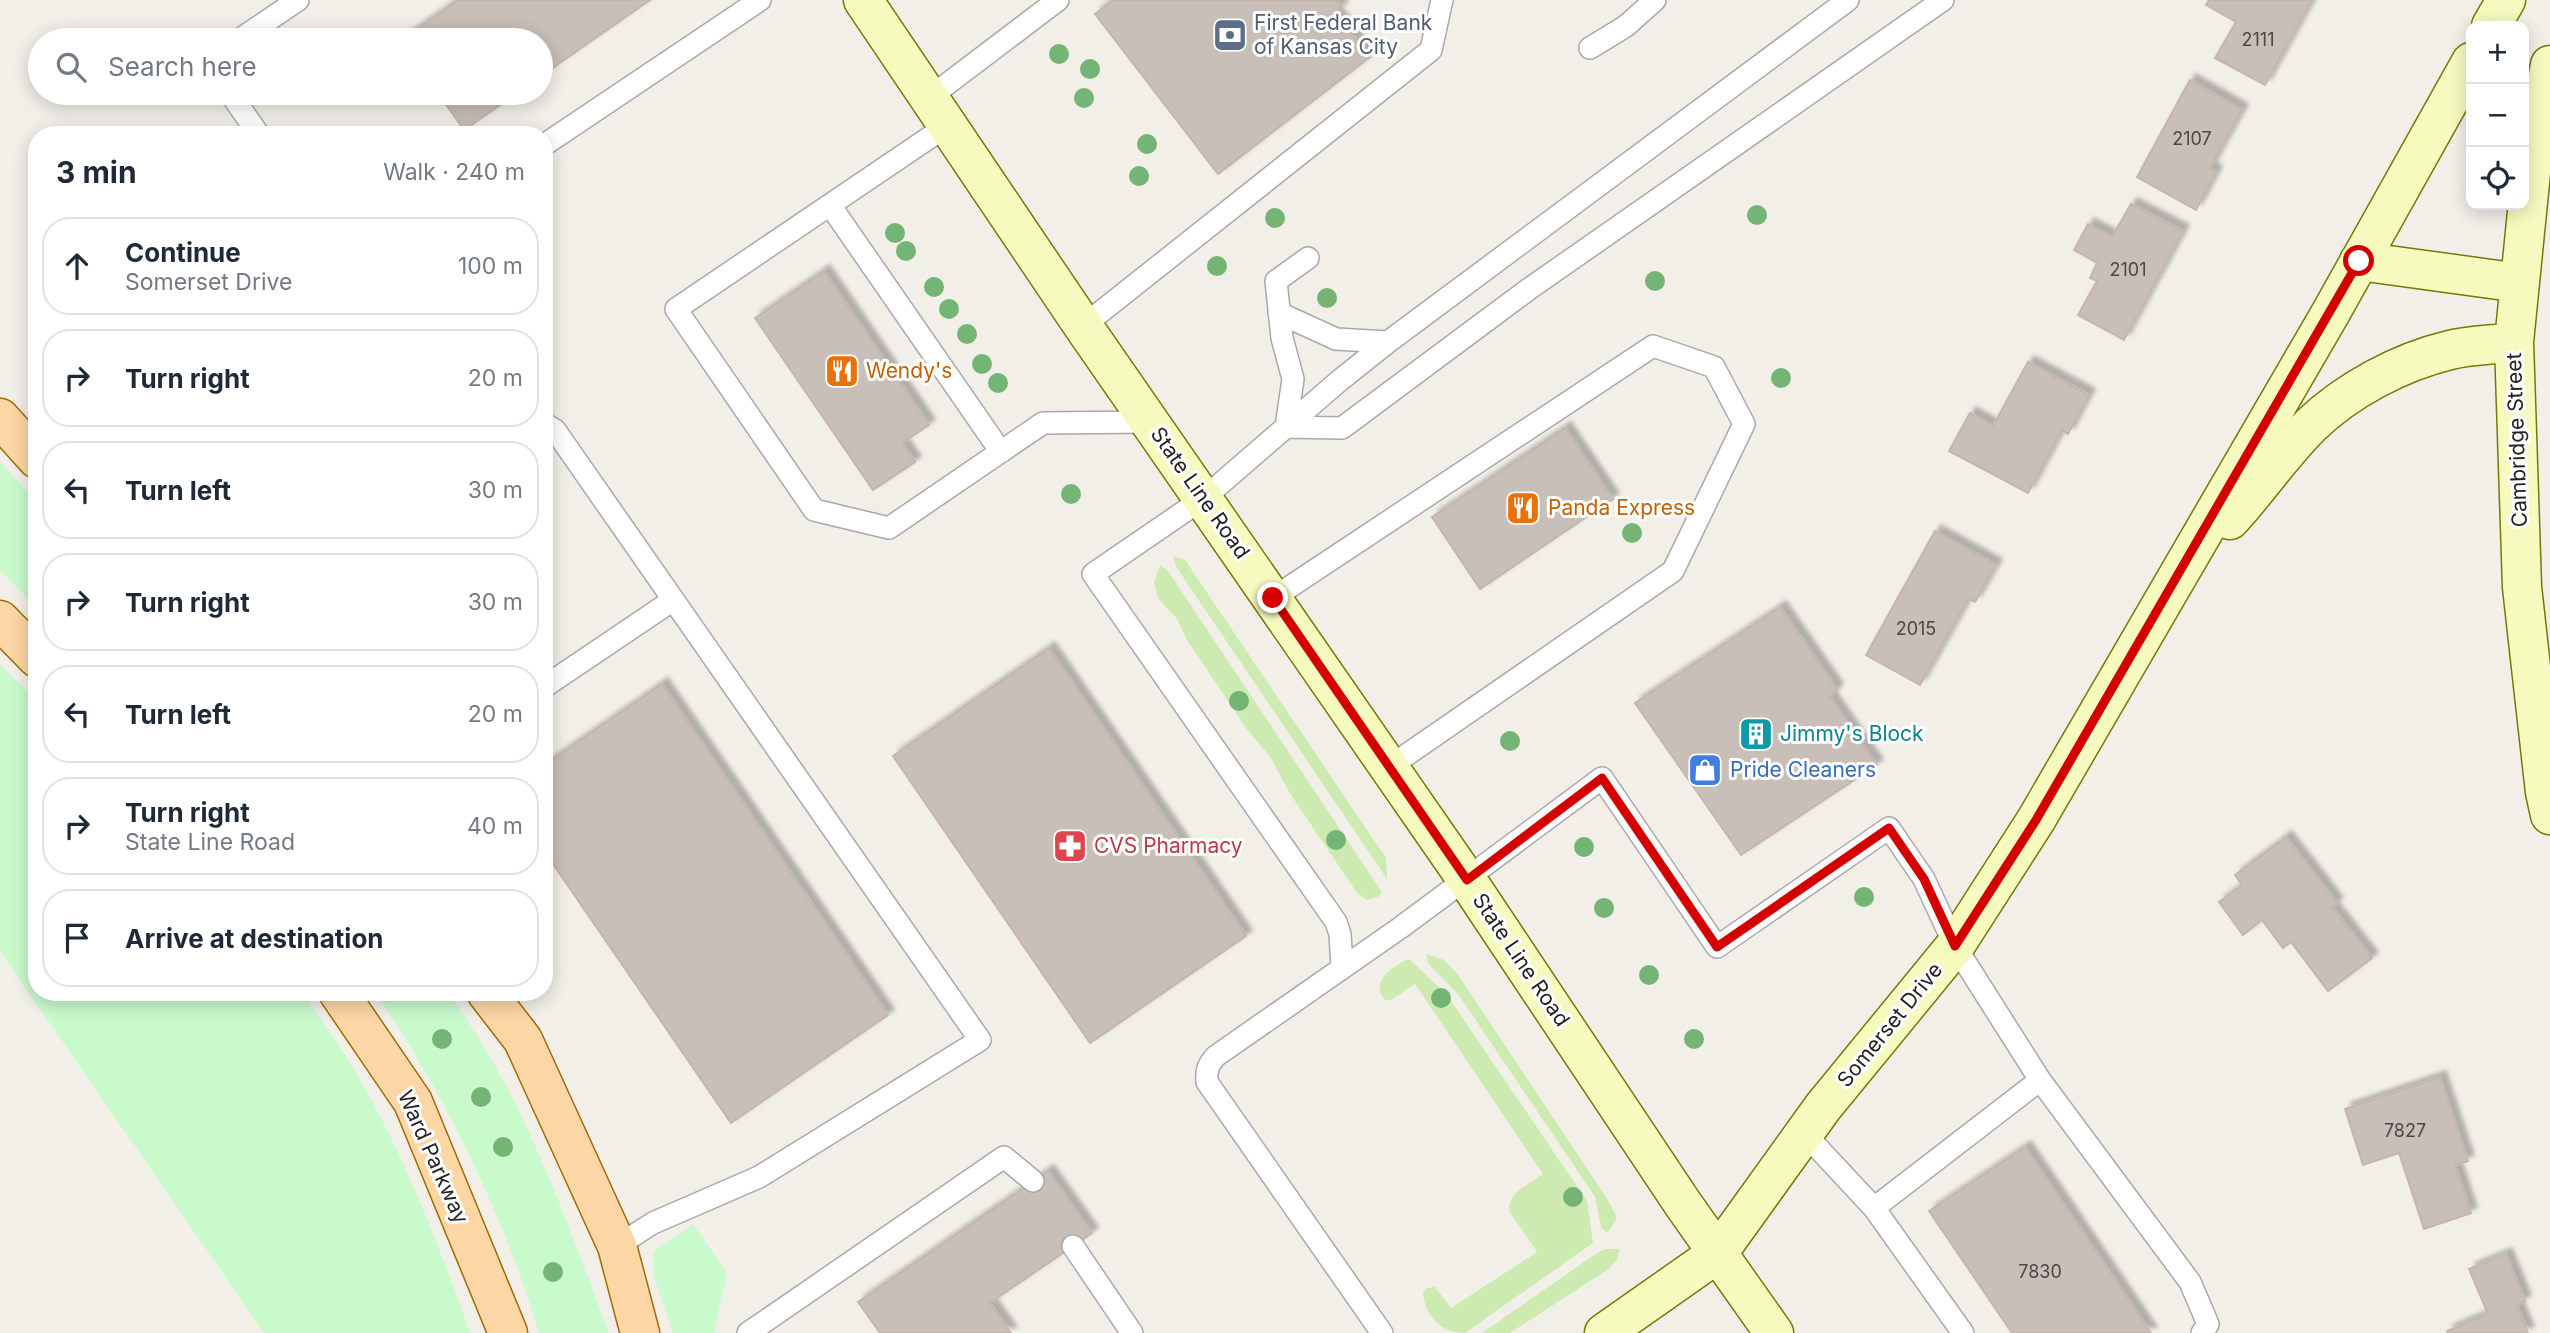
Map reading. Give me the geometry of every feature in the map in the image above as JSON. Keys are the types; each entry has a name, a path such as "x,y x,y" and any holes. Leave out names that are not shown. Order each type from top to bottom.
{"main road":[{"path":"0,418 28,449"},
{"path":"0,620 28,649"},
{"name":"Ward Parkway","path":"344,1001 413,1102 508,1333"},
{"path":"493,1001 523,1040 617,1246 640,1333"}],"street":[{"name":"State Line Road","path":"863,0 1083,326 1467,880 1683,1204 1773,1333"},
{"path":"2494,21 2506,0"},
{"name":"Cambridge Street","path":"2550,65 2532,162 2514,342 2522,587 2550,816"},
{"name":"Somerset Drive","path":"1604,1333 1718,1253 1804,1133 1955,946 2036,820 2466,71"},
{"path":"2359,261 2520,283"},
{"path":"2184,566 2251,498 2309,427 2347,395 2399,368 2451,350 2514,342"}],"lane":[{"path":"257,28 298,0"},
{"path":"553,139 760,0"},
{"path":"1058,0 939,111 830,205 676,309 814,510 889,528 1043,423 1151,422"},
{"path":"1083,326 1431,50 1442,0"},
{"path":"1590,48 1626,26 1655,0"},
{"path":"1342,967 1341,941 1336,922 1093,574 1204,498 1388,342 1848,0"},
{"path":"1286,427 1342,428 1529,289 1943,0"},
{"path":"238,105 253,126"},
{"path":"830,205 1001,452"},
{"path":"1286,427 1293,379 1282,338 1276,281 1308,258"},
{"path":"1279,313 1336,339 1388,342"},
{"path":"1273,598 1653,346 1714,368 1744,424 1672,571 1389,767"},
{"path":"553,429 980,1040 759,1177 653,1223 617,1246"},
{"path":"553,681 673,600"},
{"path":"1382,1333 1207,1082 1209,1065 1216,1056 1467,880 1602,778 1717,947 1889,828 1924,879 1955,946 2040,1080 2190,1282 2208,1324 2202,1333"},
{"path":"1874,1208 2040,1080"},
{"path":"1804,1133 1874,1208 1963,1333"},
{"path":"748,1333 1004,1157 1032,1181"},
{"path":"1073,1246 1132,1333"}],"green space":[{"path":"0,462 28,492 28,599 0,570"},
{"path":"1173,556 1185,560 1386,858 1387,879 1177,568"},
{"path":"1160,565 1168,571 1382,892 1378,897 1367,900 1357,893 1289,792 1271,758 1246,728 1187,640 1177,619 1158,598 1154,583"},
{"path":"0,665 28,692 28,992 0,951"},
{"path":"1426,954 1444,960 1457,973 1609,1202 1617,1218 1607,1233 1601,1227 1595,1197 1458,994 1429,965"},
{"path":"1409,959 1447,995 1587,1201 1593,1243 1465,1333 1449,1330 1436,1322 1427,1309 1423,1293 1426,1288 1435,1287 1451,1308 1537,1252 1509,1211 1516,1193 1543,1174 1415,984 1391,1000 1385,1000 1381,994 1381,981 1385,975"},
{"path":"35,1001 308,1001 329,1030 378,1112 399,1155 437,1244 470,1333 264,1333"},
{"path":"381,1001 453,1001 474,1031 520,1114 540,1157 609,1333 539,1333 508,1244 470,1156 401,1031"},
{"path":"693,1224 727,1273 714,1333 673,1333 653,1274 653,1252"},
{"path":"1605,1249 1620,1249 1617,1260 1610,1268 1510,1333 1482,1333 1597,1253"}],"building":[{"path":"458,0 650,0 553,68 553,28 418,28"},
{"path":"1113,0 1336,0 1342,7 1335,12 1370,57 1218,174 1095,14"},
{"path":"2209,0 2312,0 2265,85 2215,58 2236,22 2206,5"},
{"path":"2190,80 2242,110 2210,168 2216,172 2196,210 2137,177"},
{"path":"446,105 500,105 470,126 461,126"},
{"path":"2131,204 2183,231 2124,340 2078,315 2097,281 2090,278 2097,263 2074,250 2088,224 2112,237"},
{"name":"Wendy's","path":"824,271 929,425 902,443 915,462 873,490 755,318"},
{"path":"2028,362 2089,395 2068,434 2062,430 2028,493 1949,451 1970,413 1993,426"},
{"name":"Panda Express","path":"1565,428 1613,499 1480,589 1432,517"},
{"path":"1935,531 1996,565 1975,602 1968,599 1920,685 1866,655"},
{"name":"Jimmy's Block","path":"1780,607 1837,689 1830,697 1877,765 1741,855 1635,703"},
{"name":"CVS Pharmacy","path":"1049,648 1246,936 1090,1043 893,756"},
{"path":"662,684 888,1015 731,1123 553,864 553,759"},
{"path":"2286,837 2337,903 2332,907 2372,958 2328,991 2291,942 2283,948 2262,920 2243,935 2219,902 2242,885 2235,875"},
{"path":"2440,1077 2468,1161 2455,1165 2471,1213 2424,1229 2399,1153 2363,1165 2345,1109"},
{"path":"2025,1147 2151,1333 2012,1333 1929,1211"},
{"path":"1048,1171 1092,1233 990,1303 1011,1333 880,1333 858,1302"},
{"path":"2506,1254 2525,1301 2517,1305 2528,1333 2448,1333 2447,1331 2488,1314 2469,1269"}],"place":[{"name":"First Federal Bank of Kansas City","path":"1230,35"},
{"name":"Wendy's","path":"842,371"},
{"name":"Panda Express","path":"1523,508"},
{"name":"Jimmy's Block","path":"1756,734"},
{"name":"Pride Cleaners","path":"1705,770"},
{"name":"CVS Pharmacy","path":"1070,846"}],"route":[{"path":"1273,598 1467,880 1602,778 1717,947 1889,828 1924,879 1955,946 2036,820 2359,261"}]}
